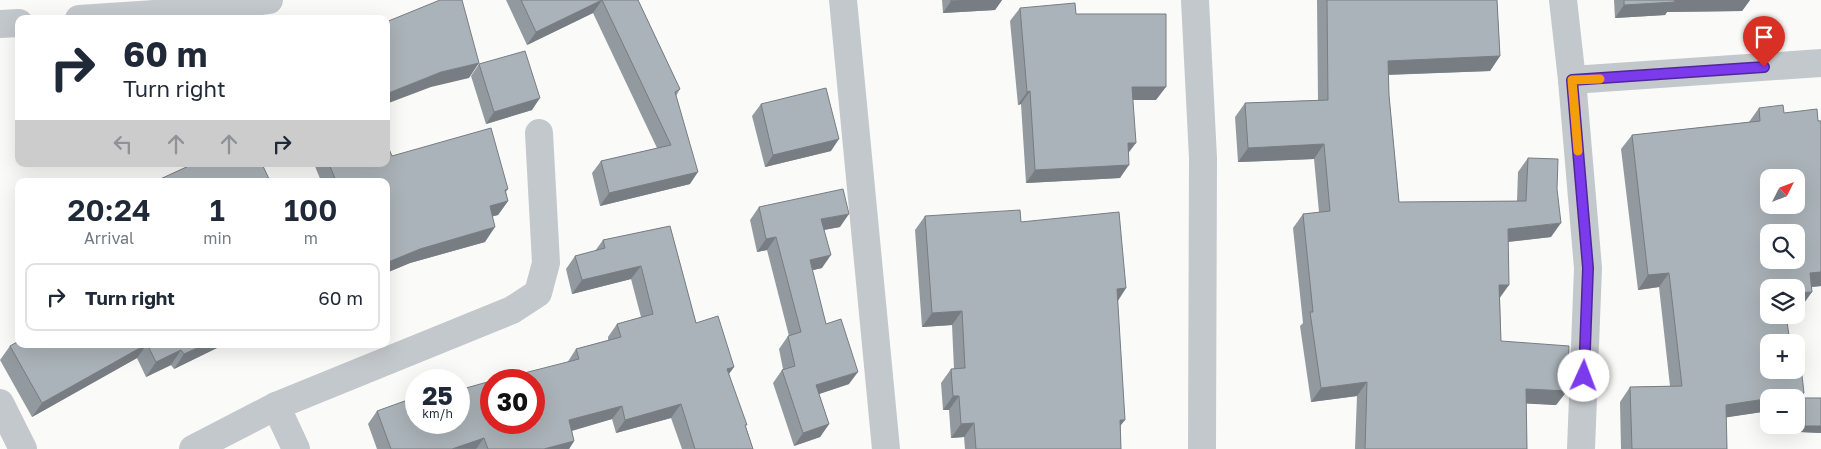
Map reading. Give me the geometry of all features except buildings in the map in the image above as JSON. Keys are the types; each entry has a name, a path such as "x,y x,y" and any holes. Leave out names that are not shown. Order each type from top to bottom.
{"street":[{"path":"139,15 184,12 235,3 269,0"},
{"path":"843,0 886,449"},
{"path":"1195,0 1203,158 1202,449"},
{"path":"1563,0 1572,80 1588,268 1581,449"},
{"path":"0,24 15,23"},
{"path":"1572,80 1821,63"},
{"path":"193,449 276,406 512,310 538,293 546,263 539,133"},
{"path":"0,403 23,449"},
{"path":"276,406 296,449"}],"slow traffic":[{"path":"1578,151 1572,80 1600,79"}],"route":[{"path":"1584,376 1588,268 1572,80 1764,67"}]}
